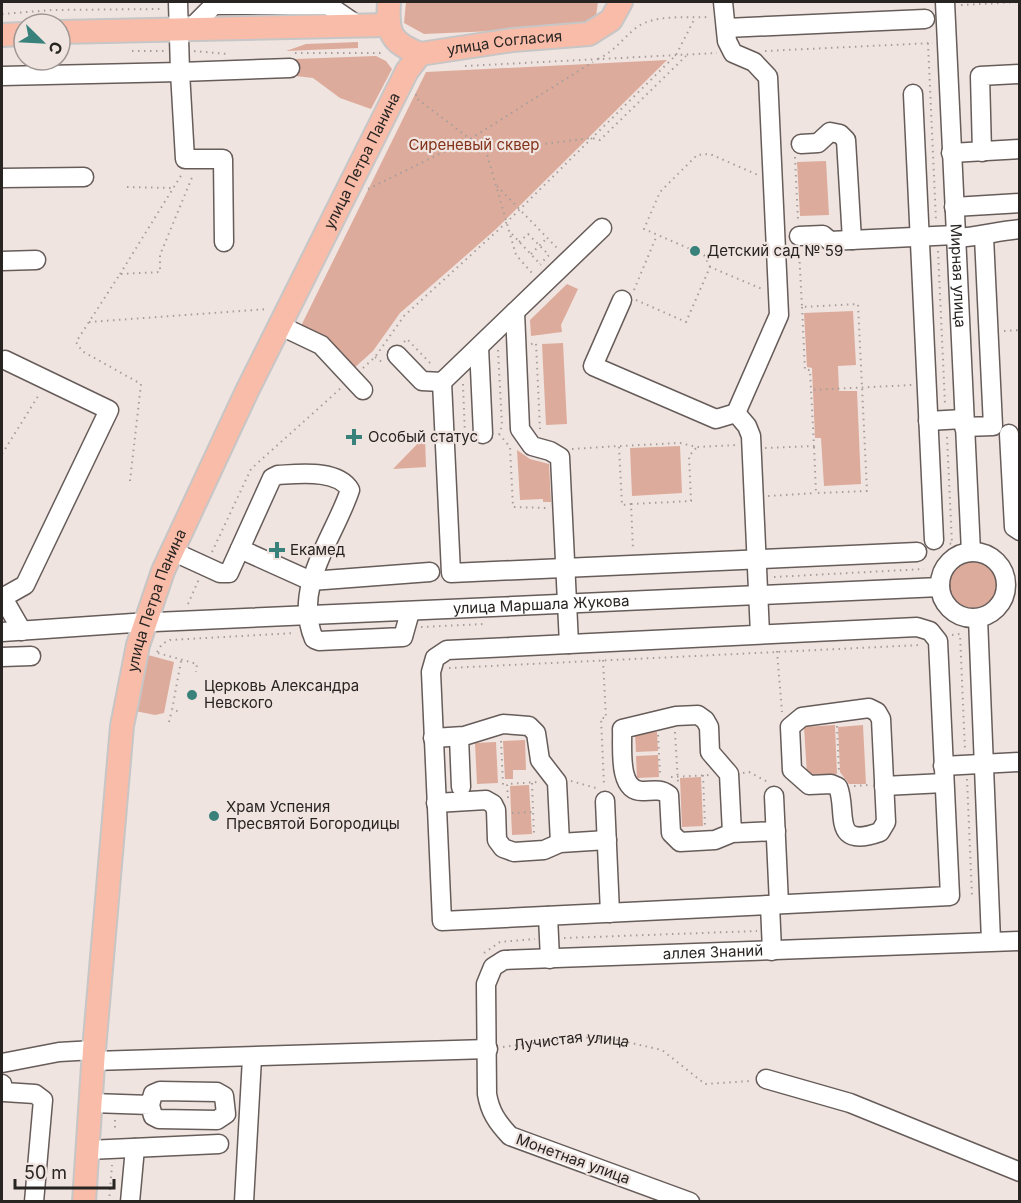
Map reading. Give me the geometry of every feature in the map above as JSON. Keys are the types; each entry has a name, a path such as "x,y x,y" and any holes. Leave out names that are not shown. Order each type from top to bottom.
{"main road":[{"path":"389,2 390,35 407,49 420,54"},
{"name":"улица Согласия","path":"420,54 513,40 589,34 611,20 621,2"},
{"path":"72,31 180,24 388,25"},
{"name":"улица Петра Панина","path":"84,1202 122,726 172,551 279,317 342,203 403,79 420,54"}],"street":[{"name":"Мирная улица","path":"951,3 947,42 954,207 940,245 949,429 971,552"},
{"path":"622,300 593,366 716,419 736,413 779,315 768,77 754,62 733,52 727,41 725,15 925,19"},
{"path":"180,24 184,159 223,159 225,242"},
{"path":"2,76 290,68"},
{"path":"982,152 980,76 1020,74"},
{"path":"913,94 940,245 926,385 949,429 934,540"},
{"path":"798,150 818,143 830,132 840,134 846,140 852,240"},
{"path":"951,153 1020,149"},
{"path":"2,178 84,177"},
{"path":"954,207 1020,203"},
{"path":"397,355 422,381 442,382 515,312 545,275 568,261 602,228"},
{"path":"799,236 823,235 830,241 940,245 984,237 996,231 1020,230"},
{"path":"984,237 1007,428 1014,527 1020,531"},
{"path":"2,261 36,260"},
{"path":"515,312 520,429 532,446 550,451 560,457 569,644"},
{"path":"279,317 321,345 358,384"},
{"path":"474,435 479,347"},
{"path":"5,360 110,410 25,585 2,598 22,631"},
{"path":"442,382 451,573 757,560 920,561"},
{"path":"736,413 747,426 752,449 759,596 768,634"},
{"path":"949,429 1007,428"},
{"path":"172,551 220,573 228,573 274,476 320,473 346,485 350,490 310,581 309,624 316,641 400,637 405,635 409,620"},
{"path":"240,549 310,581 324,578 430,572"},
{"path":"971,552 987,555 998,562 1013,586 998,607 990,614 978,618 965,617 953,612 943,599 940,587 941,574 948,562 958,555 971,552"},
{"name":"улица Маршала Жукова","path":"2,632 22,631 146,640 184,630 409,620 567,604 940,587"},
{"path":"978,618 991,941"},
{"path":"917,627 930,631 938,644 950,896 442,921 431,669 435,658 447,650 768,634 917,627"},
{"path":"2,657 31,656"},
{"path":"869,708 877,712 881,720 876,787 886,822 880,832 857,836 847,831 842,824 838,788 831,784 809,785 792,770 790,727 802,717 824,716 846,709 869,708"},
{"path":"732,833 729,774 710,752 709,727 705,720 698,715 676,716 622,729 624,778 630,787 638,791 658,790 669,795 671,833 675,839 715,840 732,833 776,831"},
{"path":"434,738 459,737 500,725 523,723 529,726 536,733 540,760 557,782 560,843"},
{"path":"459,737 461,788"},
{"path":"876,787 944,775 983,764 1020,762"},
{"path":"772,951 775,904 775,789"},
{"path":"599,795 607,840 610,913"},
{"path":"436,803 486,800 493,804 496,810 497,840 503,848 514,852 544,850 560,843 607,840"},
{"path":"548,916 550,959"},
{"name":"аллея Знаний","path":"488,1049 486,984 493,967 504,960 1020,941"},
{"path":"2,1062 59,1052 94,1055 252,1058 488,1049"},
{"name":"Монетная улица","path":"488,1049 489,1111 510,1136 690,1202"},
{"path":"243,1202 252,1058"},
{"path":"766,1079 850,1102 1020,1172"},
{"path":"2,1084 4,1092 35,1094 43,1100 34,1202"},
{"path":"92,1103 150,1105"},
{"path":"88,1150 219,1144"},
{"path":"130,1202 135,1148"}],"path":[{"path":"951,3 1020,2"},
{"path":"2,14 52,10 180,24"},
{"path":"342,203 470,139 614,51 637,27 649,20 725,15"},
{"path":"184,630 184,612 251,469 358,384 404,316 520,210 676,55 695,18"},
{"path":"132,51 180,24"},
{"path":"461,66 947,42"},
{"path":"928,43 949,429 952,544"},
{"path":"486,151 592,138 600,140 687,55"},
{"path":"403,79 415,85 416,98 486,151 516,255 545,275"},
{"path":"798,150 805,370 810,370 816,493"},
{"path":"773,181 710,154 697,154 660,192 644,229 704,255 710,267 778,296"},
{"path":"130,481 141,384 82,351 76,342 195,159"},
{"path":"120,274 160,272 160,255 195,159"},
{"path":"495,184 568,261"},
{"path":"127,187 174,188"},
{"path":"510,232 531,254 545,275"},
{"path":"519,242 528,234 549,255 545,275"},
{"path":"657,235 630,298 686,322 710,267"},
{"path":"531,254 547,238"},
{"path":"754,496 867,491 858,304 802,307"},
{"path":"89,322 279,317"},
{"path":"497,329 502,426 499,434 510,447 513,507 543,506"},
{"path":"516,344 536,343 540,450"},
{"path":"462,363 474,435"},
{"path":"2,454 33,402 49,381"},
{"path":"811,390 926,385"},
{"path":"569,449 620,446 680,443 697,447 689,456 691,501 622,504 620,446"},
{"path":"752,449 814,446"},
{"path":"631,504 633,555"},
{"path":"765,577 920,561"},
{"path":"409,620 490,624"},
{"path":"146,640 162,644 184,630 309,624"},
{"path":"768,634 777,652 780,712 802,711 802,717"},
{"path":"146,640 181,661 197,664 196,672"},
{"path":"602,642 606,718 601,718 604,788 630,787"},
{"path":"431,669 938,644"},
{"path":"169,722 181,661"},
{"path":"172,710 182,712"},
{"path":"839,772 837,724 846,723"},
{"path":"500,725 503,784"},
{"path":"658,726 660,778 749,772 775,789"},
{"path":"703,775 705,840"},
{"path":"867,777 876,787"},
{"path":"498,784 577,781 599,795"},
{"path":"526,837 534,837 532,783"},
{"path":"507,784 508,804"},
{"path":"508,813 533,812"},
{"name":"Лучистая улица","path":"488,1049 581,1037 609,1040 662,1050 705,1084 766,1079"}],"green space":[{"path":"406,2 598,2 596,16 580,27 424,34 404,23"},
{"path":"358,42 358,48 286,51 306,44"},
{"path":"376,56 386,61 392,69 371,109 340,98 313,78 296,76 295,59"},
{"name":"Сиреневый сквер","path":"667,60 495,230 400,313 373,351 352,370 301,326 426,72"},
{"path":"826,161 829,215 800,216 797,162"},
{"path":"567,284 578,289 561,325 562,332 531,336 530,320"},
{"path":"853,311 856,365 838,366 839,391 857,391 861,484 824,486 821,438 815,438 812,368 807,367 804,313"},
{"path":"563,343 567,424 546,425 542,344"},
{"path":"425,436 426,467 393,469"},
{"path":"680,446 682,493 632,496 630,448"},
{"path":"517,450 530,459 549,464 551,502 543,502 543,499 520,500"},
{"path":"973,562 989,569 996,585 989,601 973,608 957,601 950,585 957,569"},
{"path":"148,655 174,662 164,713 155,715 135,711"},
{"path":"835,725 837,774 807,775 804,727"},
{"path":"863,725 866,784 849,784 840,772 838,727"},
{"path":"657,732 658,751 636,752 635,733"},
{"path":"525,740 526,770 513,770 513,779 505,779 503,741"},
{"path":"496,742 498,783 477,784 475,743"},
{"path":"658,755 659,777 637,778 636,756"},
{"path":"701,777 703,826 682,827 680,778"},
{"path":"529,785 532,834 512,835 510,786"}],"place":[{"name":"Детский сад № 59","path":"695,251"},
{"name":"Особый статус","path":"354,437"},
{"name":"Екамед","path":"277,550"},
{"name":"Церковь Александра Невского","path":"192,695"},
{"name":"Храм Успения Пресвятой Богородицы","path":"214,816"}]}
